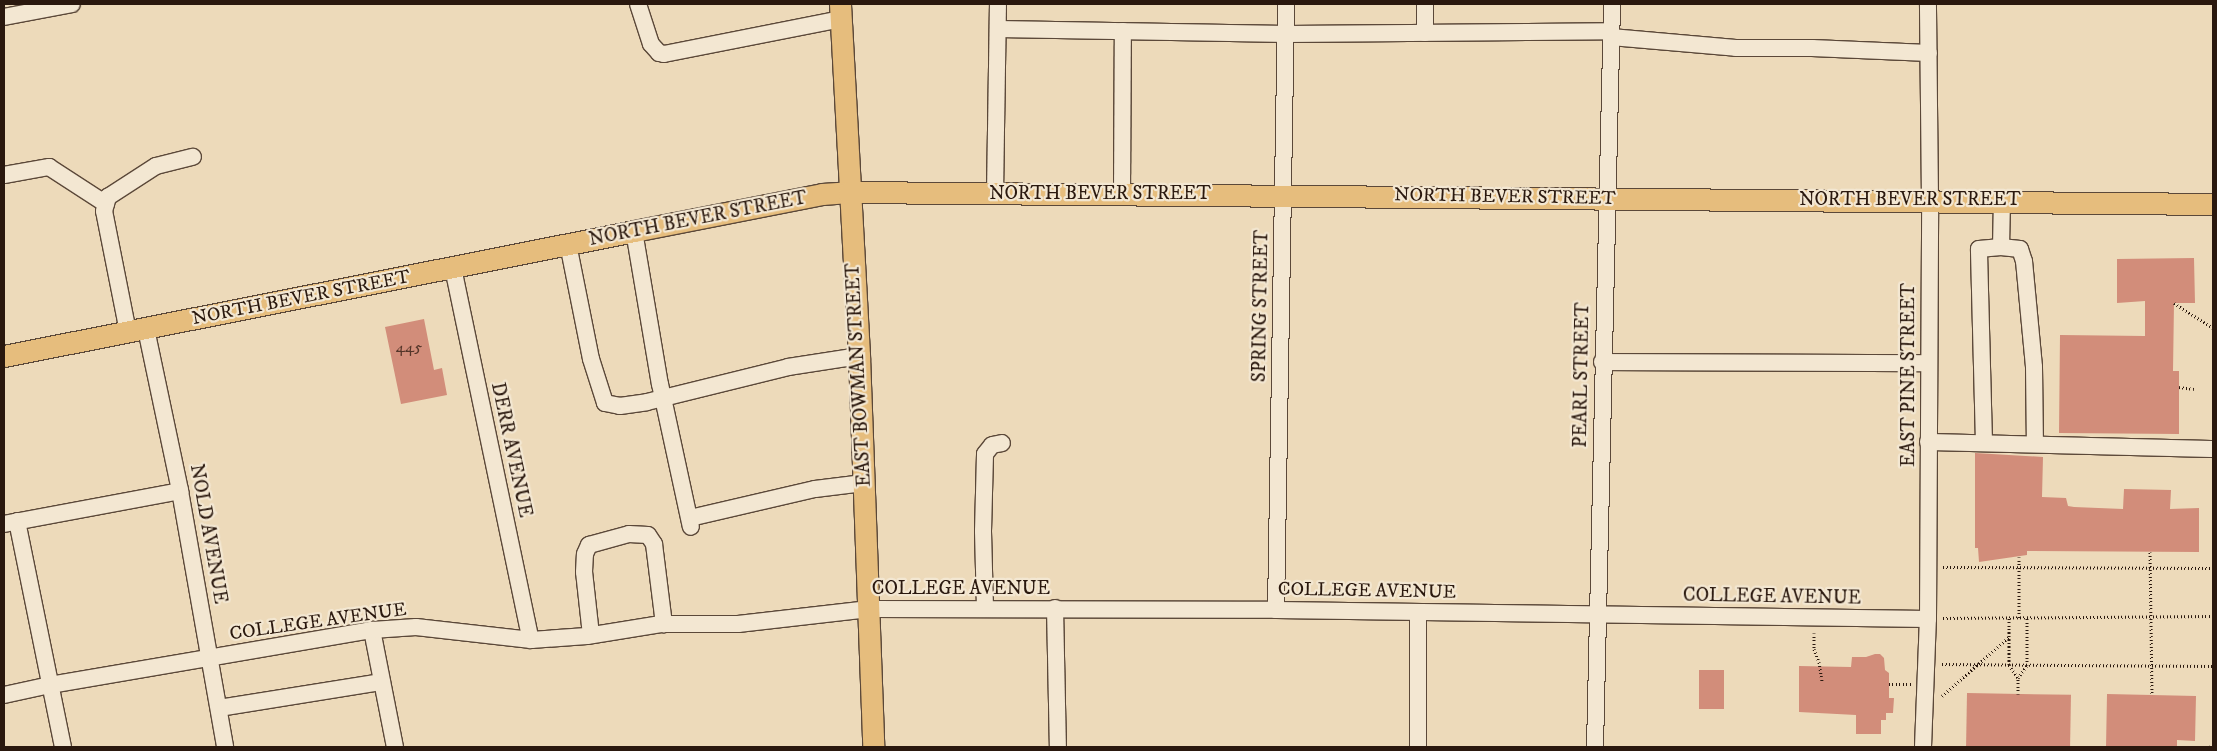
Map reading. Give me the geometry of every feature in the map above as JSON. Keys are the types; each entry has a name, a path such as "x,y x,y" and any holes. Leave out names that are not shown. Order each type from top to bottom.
{"main road":[{"name":"EAST BOWMAN STREET","path":"841,12 859,356 873,747"},
{"name":"NORTH BEVER STREET","path":"4,356 822,194 849,192 1122,195 1282,194 1606,199 1930,200 2213,204"}],"street":[{"path":"8,12 72,4"},
{"path":"638,4 651,44 664,54 841,12"},
{"path":"995,194 998,4"},
{"name":"SPRING STREET","path":"1276,610 1286,4"},
{"path":"1425,4 1425,33"},
{"name":"PEARL STREET","path":"1594,747 1612,4"},
{"name":"EAST PINE STREET","path":"1923,747 1928,619 1930,200 1928,4"},
{"path":"998,29 1287,34 1611,34 1736,48 1812,48 1929,53"},
{"path":"1122,195 1123,31"},
{"path":"4,175 49,167 106,204 108,197 156,166 193,157"},
{"path":"2001,247 2002,201"},
{"name":"NOLD AVENUE","path":"106,204 104,211 180,491 225,747"},
{"path":"634,231 663,397 690,522 815,489 864,482"},
{"path":"568,244 591,359 604,403 620,406 788,367 859,356"},
{"path":"1984,443 1979,249 2001,247 2020,249 2024,261 2034,367 2035,444"},
{"name":"DERR AVENUE","path":"453,268 531,640"},
{"path":"1602,362 1929,364"},
{"path":"1928,442 2213,449"},
{"path":"985,608 982,531 985,454 992,445 1002,443"},
{"path":"63,747 50,685 10,523 180,491"},
{"path":"591,635 584,572 585,554 589,545 629,534 648,535 654,544 664,624"},
{"path":"1055,608 1058,747"},
{"name":"COLLEGE AVENUE","path":"4,695 50,685 372,630 416,627 531,640 591,635 664,624 738,624 869,609 1276,610 1928,619"},
{"path":"1418,612 1418,747"},
{"path":"372,630 395,747"},
{"path":"219,708 382,682"}],"path":[{"path":"2174,303 2213,328"},
{"path":"2179,387 2194,389"},
{"path":"2150,552 2152,695"},
{"path":"2019,557 2019,618"},
{"path":"1942,567 2213,568"},
{"path":"1928,619 2213,616"},
{"path":"2009,618 2009,665 2018,678"},
{"path":"2018,694 2018,678 2027,665 2027,618"},
{"path":"1814,633 1814,649 1820,662 1822,682"},
{"path":"1942,696 2009,637"},
{"path":"1942,664 2213,666"},
{"path":"1889,684 1911,684"},
{"path":"2209,747 2213,746"}],"building":[{"path":"2194,258 2195,303 2174,303 2173,371 2179,371 2179,434 2059,433 2060,335 2145,336 2145,301 2117,303 2117,259"},
{"path":"424,319 434,370 442,368 447,395 401,404 385,327"},
{"path":"1975,453 2043,457 2042,497 2066,498 2068,506 2123,509 2124,489 2171,490 2170,509 2199,508 2199,552 2027,551 2027,555 1979,562 1978,548 1975,548"},
{"path":"1880,654 1884,658 1885,670 1889,673 1889,698 1894,698 1893,713 1886,713 1886,720 1881,720 1881,734 1856,734 1856,715 1799,712 1799,666 1851,667 1852,657 1866,657"},
{"path":"1699,670 1724,670 1724,709 1699,709"},
{"path":"1967,693 2071,695 2070,747 1966,747"},
{"path":"2107,694 2196,696 2195,741 2177,740 2177,747 2106,747"}]}
